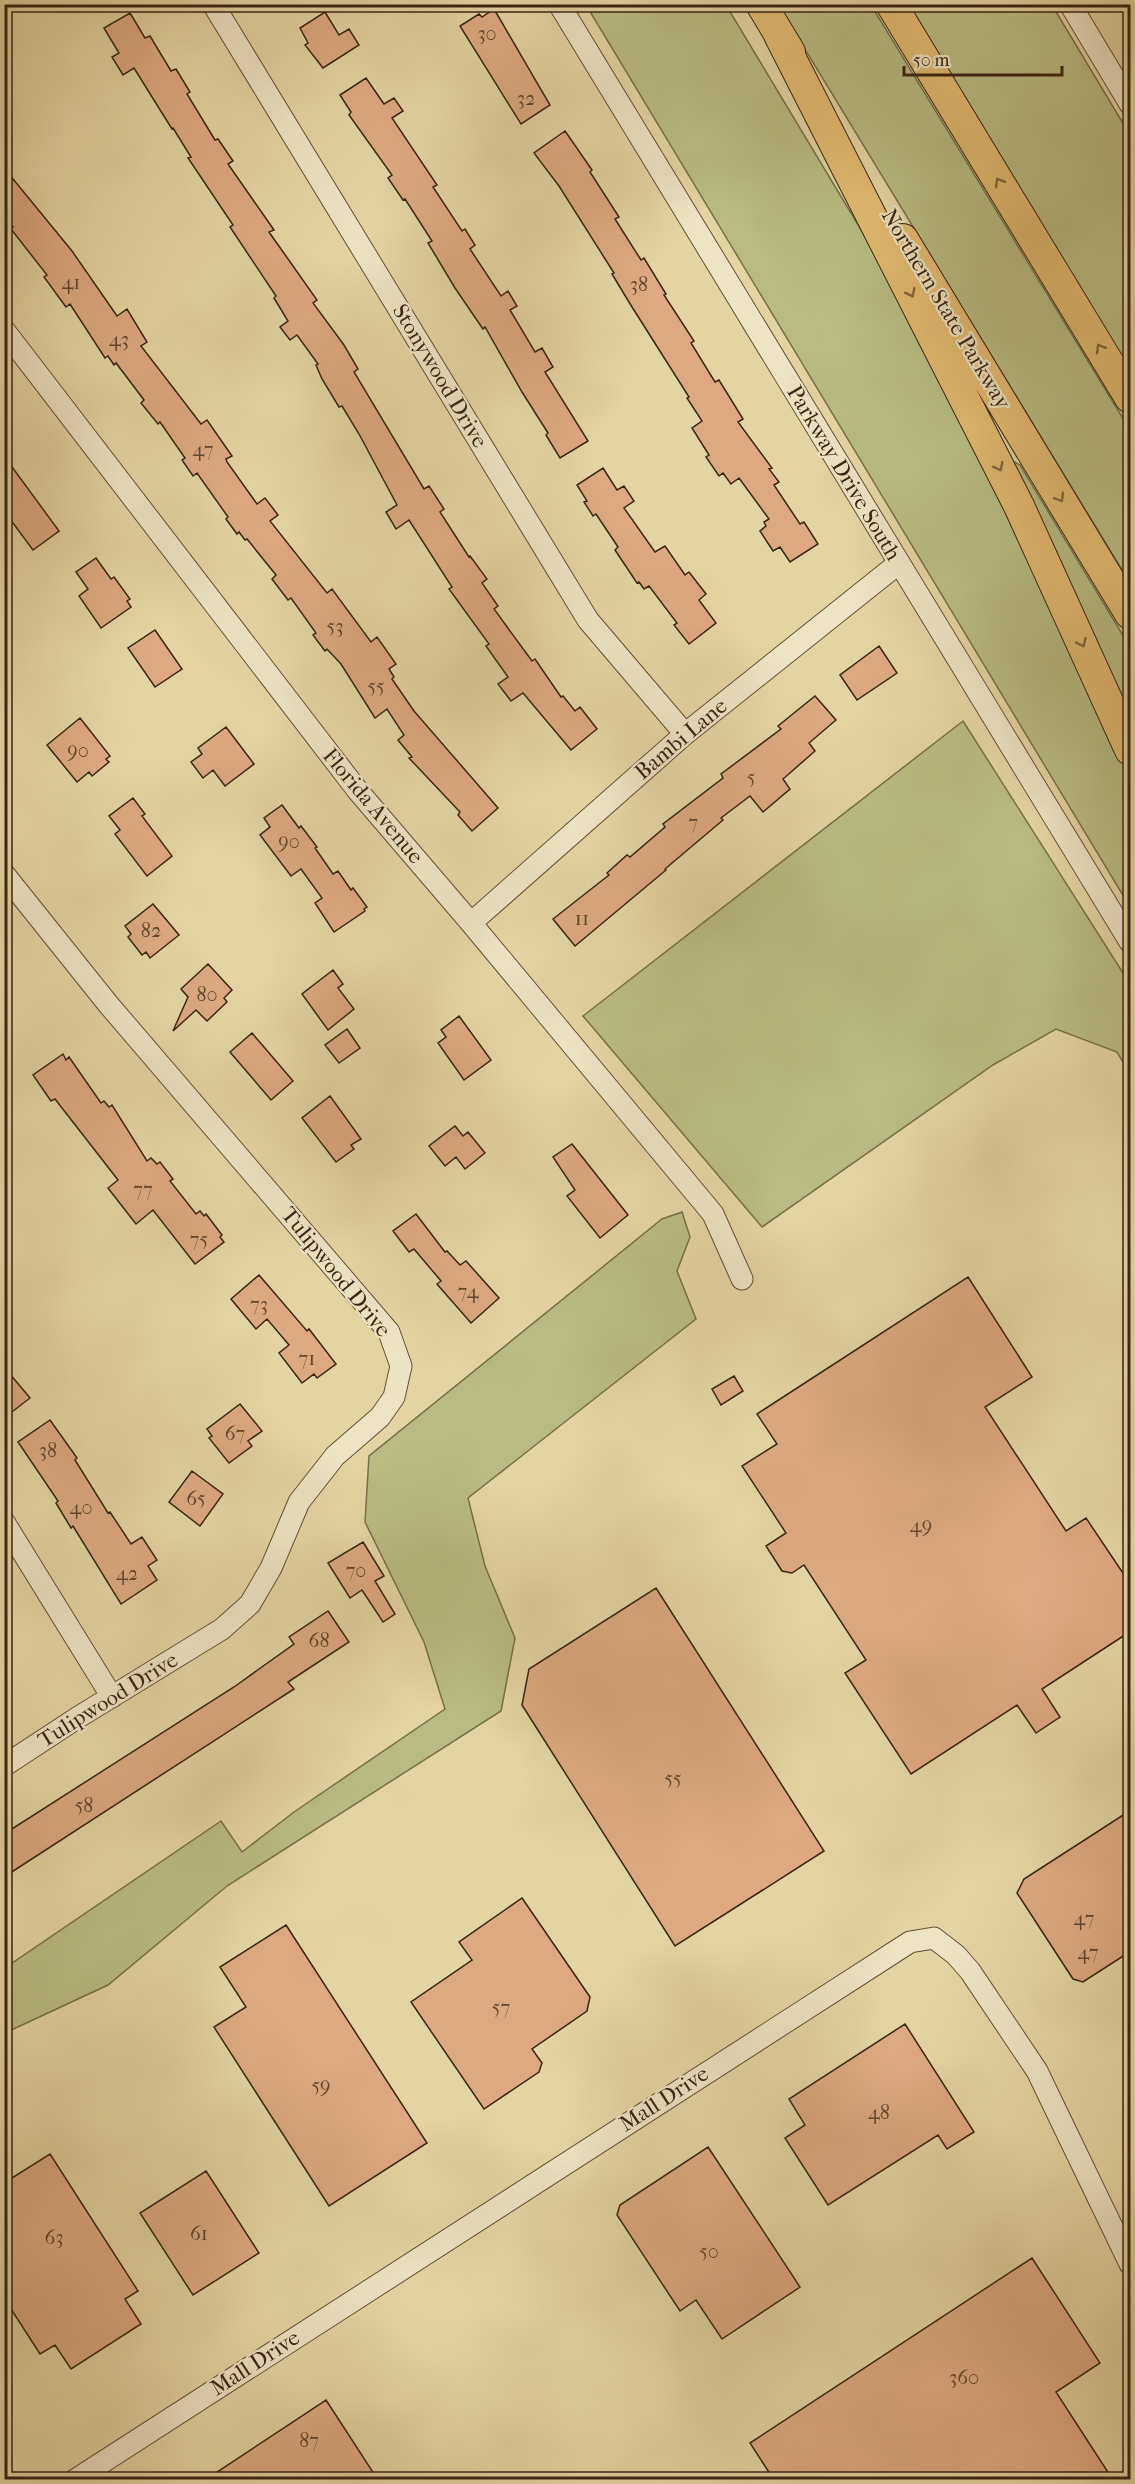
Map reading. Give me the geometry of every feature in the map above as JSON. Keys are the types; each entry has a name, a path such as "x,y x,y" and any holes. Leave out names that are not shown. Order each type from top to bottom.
{"highway":[{"name":"Northern State Parkway","path":"761,4 1131,614"},
{"path":"891,4 1131,398"},
{"path":"779,35 1019,506 1131,750"}],"street":[{"name":"Stonywood Drive","path":"213,4 588,620 685,734"},
{"name":"Parkway Drive South","path":"559,4 1131,942"},
{"path":"1070,4 1131,104"},
{"name":"Florida Avenue","path":"4,330 358,791 713,1214 742,1279"},
{"name":"Bambi Lane","path":"471,923 685,734 899,563"},
{"name":"Tulipwood Drive","path":"4,1766 222,1629 250,1604 271,1568 299,1502 335,1456 380,1417 394,1397 401,1366 389,1332 8,886"},
{"path":"4,1522 112,1697"},
{"name":"Mall Drive","path":"75,2480 910,1942 934,1938 956,1955 970,1971 1037,2071 1131,2264"}],"green space":[{"path":"586,5 726,5 893,283 1019,530 1130,778 1130,907"},
{"path":"778,5 871,5 1130,430 1130,583"},
{"path":"905,5 1052,5 1130,135 1130,370"},
{"path":"1009,459 1020,465 1130,647 1130,735"},
{"path":"963,721 1130,984 1130,1074 1117,1052 1056,1029 993,1065 762,1227 583,1016"},
{"path":"682,1212 690,1237 677,1271 696,1319 468,1498 485,1566 515,1638 501,1711 227,1886 108,1985 5,2033 5,1968 221,1821 242,1852 294,1812 445,1709 424,1642 365,1522 369,1456 662,1219"}],"building":[{"path":"494,9 550,105 521,124 460,26 479,14 482,17"},
{"path":"325,12 339,35 349,29 359,45 323,68 305,45 308,43 300,28"},
{"path":"130,13 145,38 150,36 171,71 176,69 190,92 187,94 215,140 218,139 233,161 228,164 274,230 269,232 317,300 313,303 344,345 358,369 354,372 424,489 429,486 444,509 440,512 469,557 487,579 482,583 498,606 494,609 532,661 535,659 561,697 563,696 575,711 580,707 597,729 571,750 523,693 511,701 498,684 508,677 486,646 489,644 449,589 452,587 409,520 396,529 386,512 397,505 359,434 342,406 339,407 322,379 316,365 318,364 297,335 290,340 280,327 288,321 274,298 276,296 230,227 233,225 188,158 191,157 134,68 123,75 112,57 119,53 104,28"},
{"path":"366,78 384,104 394,98 403,111 392,118 437,185 433,187 462,231 465,229 475,245 470,249 501,296 508,291 517,306 510,310 535,352 542,348 553,367 545,372 588,441 560,458 546,435 548,433 485,327 483,329 455,288 428,243 432,241 405,199 403,200 388,178 392,175 349,115 351,112 340,95"},
{"path":"565,131 592,170 590,172 619,217 615,219 641,260 644,258 666,294 664,295 694,341 691,343 715,382 719,380 743,419 738,422 772,468 769,469 779,482 774,485 800,524 804,522 818,544 790,562 780,547 773,551 760,531 766,526 764,522 769,519 739,478 731,484 723,473 719,476 706,457 709,455 692,428 702,421 687,398 689,397 559,186 534,153"},
{"path":"4,168 72,251 117,316 127,309 147,342 141,346 201,424 207,420 232,456 226,459 227,462 257,504 265,498 278,515 270,521 327,593 332,589 371,642 377,637 396,664 389,669 394,677 392,679 414,711 498,808 472,831 458,815 460,812 409,758 412,757 398,740 404,735 387,709 375,718 341,664 327,649 325,651 313,635 316,633 291,598 288,600 272,579 276,575 247,539 245,540 239,532 237,534 197,473 193,476 182,460 185,458 160,422 158,424 141,403 144,400 116,363 114,365 108,356 105,358 70,304 66,307 44,277 47,275 11,229 13,227 4,216"},
{"path":"4,456 59,531 33,550 4,511"},
{"path":"603,468 617,490 624,486 634,501 624,508 655,552 665,546 685,575 689,572 706,594 699,600 716,623 689,644 674,625 677,623 649,586 644,589 639,582 637,583 615,550 618,547 596,514 593,516 584,502 587,501 577,485"},
{"path":"96,558 111,579 114,577 130,599 127,601 131,607 101,628 79,596 88,589 76,572"},
{"path":"155,630 182,669 155,687 128,648"},
{"path":"879,646 897,673 857,700 840,675"},
{"path":"815,696 836,720 809,743 815,751 783,779 790,789 763,812 750,796 721,818 723,820 666,870 575,946 553,919 609,875 607,873 627,855 630,857 665,827 663,824 723,778 721,774 781,729 778,726"},
{"path":"80,718 110,756 106,759 109,762 92,776 89,772 77,782 47,745"},
{"path":"226,727 254,764 225,786 213,770 203,778 191,762 202,754 198,748"},
{"path":"133,798 145,814 142,816 172,856 147,876 115,834 120,830 109,816"},
{"path":"282,805 317,847 315,848 333,874 338,871 367,907 365,911 334,932 315,903 322,898 301,869 291,876 260,835 270,827 264,818"},
{"path":"153,904 179,935 150,958 146,952 142,955 128,937 131,934 125,926"},
{"path":"208,964 232,990 224,998 227,1002 207,1021 196,1010 173,1031 188,997 181,989"},
{"path":"333,970 343,984 338,988 354,1009 328,1030 302,994"},
{"path":"459,1016 491,1060 464,1080 438,1043 446,1037 441,1030"},
{"path":"347,1029 360,1048 339,1063 325,1045"},
{"path":"252,1033 293,1081 271,1100 230,1052"},
{"path":"63,1054 66,1060 69,1057 101,1103 104,1101 109,1107 112,1105 147,1161 151,1158 157,1164 160,1162 173,1179 170,1181 196,1214 200,1211 204,1216 206,1214 222,1235 220,1237 224,1242 195,1264 153,1210 136,1224 108,1188 118,1180 55,1099 51,1101 33,1075"},
{"path":"330,1096 361,1139 351,1145 354,1149 336,1162 302,1118"},
{"path":"455,1126 463,1136 468,1132 485,1153 465,1169 456,1157 445,1166 429,1146"},
{"path":"572,1144 628,1215 600,1238 567,1196 575,1190 553,1157"},
{"path":"416,1214 445,1252 447,1251 460,1265 466,1261 499,1298 471,1323 437,1284 441,1281 414,1249 409,1252 393,1231"},
{"path":"259,1275 307,1331 309,1329 336,1364 317,1378 314,1374 302,1383 279,1353 289,1345 267,1319 256,1329 231,1299"},
{"path":"968,1277 1032,1377 985,1407 1066,1531 1086,1518 1131,1585 1131,1631 1042,1689 1060,1717 1036,1733 1017,1705 911,1774 845,1673 866,1660 804,1565 792,1573 782,1571 766,1546 786,1533 742,1466 777,1444 757,1414"},
{"path":"4,1367 30,1398 4,1418"},
{"path":"734,1376 743,1391 721,1405 712,1389"},
{"path":"240,1404 262,1431 248,1441 252,1446 229,1463 209,1438 212,1436 207,1429"},
{"path":"50,1420 77,1458 75,1460 108,1513 110,1512 131,1544 142,1537 157,1560 148,1566 157,1580 121,1604 73,1526 71,1528 56,1503 58,1501 18,1442"},
{"path":"192,1471 223,1494 200,1526 169,1502"},
{"path":"363,1542 384,1576 375,1581 395,1614 383,1622 362,1590 350,1598 328,1563"},
{"path":"656,1588 824,1851 675,1946 522,1705 529,1669"},
{"path":"328,1611 349,1642 288,1682 294,1689 4,1877 4,1834 234,1687 294,1644 289,1637"},
{"path":"1131,1810 1131,1933 1124,1937 1131,1951 1083,1982 1073,1979 1017,1893 1024,1879"},
{"path":"522,1898 590,1997 587,2011 532,2049 542,2063 539,2072 484,2109 411,2002 472,1960 459,1942"},
{"path":"286,1925 427,2143 329,2206 214,2027 246,2007 220,1967"},
{"path":"905,2024 974,2132 947,2149 938,2135 828,2205 785,2138 805,2125 789,2099"},
{"path":"708,2147 800,2287 722,2339 696,2300 680,2311 617,2215 620,2205"},
{"path":"50,2154 138,2291 125,2299 141,2324 71,2369 55,2345 40,2354 4,2298 4,2183"},
{"path":"206,2171 259,2253 193,2295 140,2213"},
{"path":"1032,2258 1100,2363 1056,2392 1113,2480 774,2480 750,2443"},
{"path":"326,2400 378,2480 205,2480"}]}
